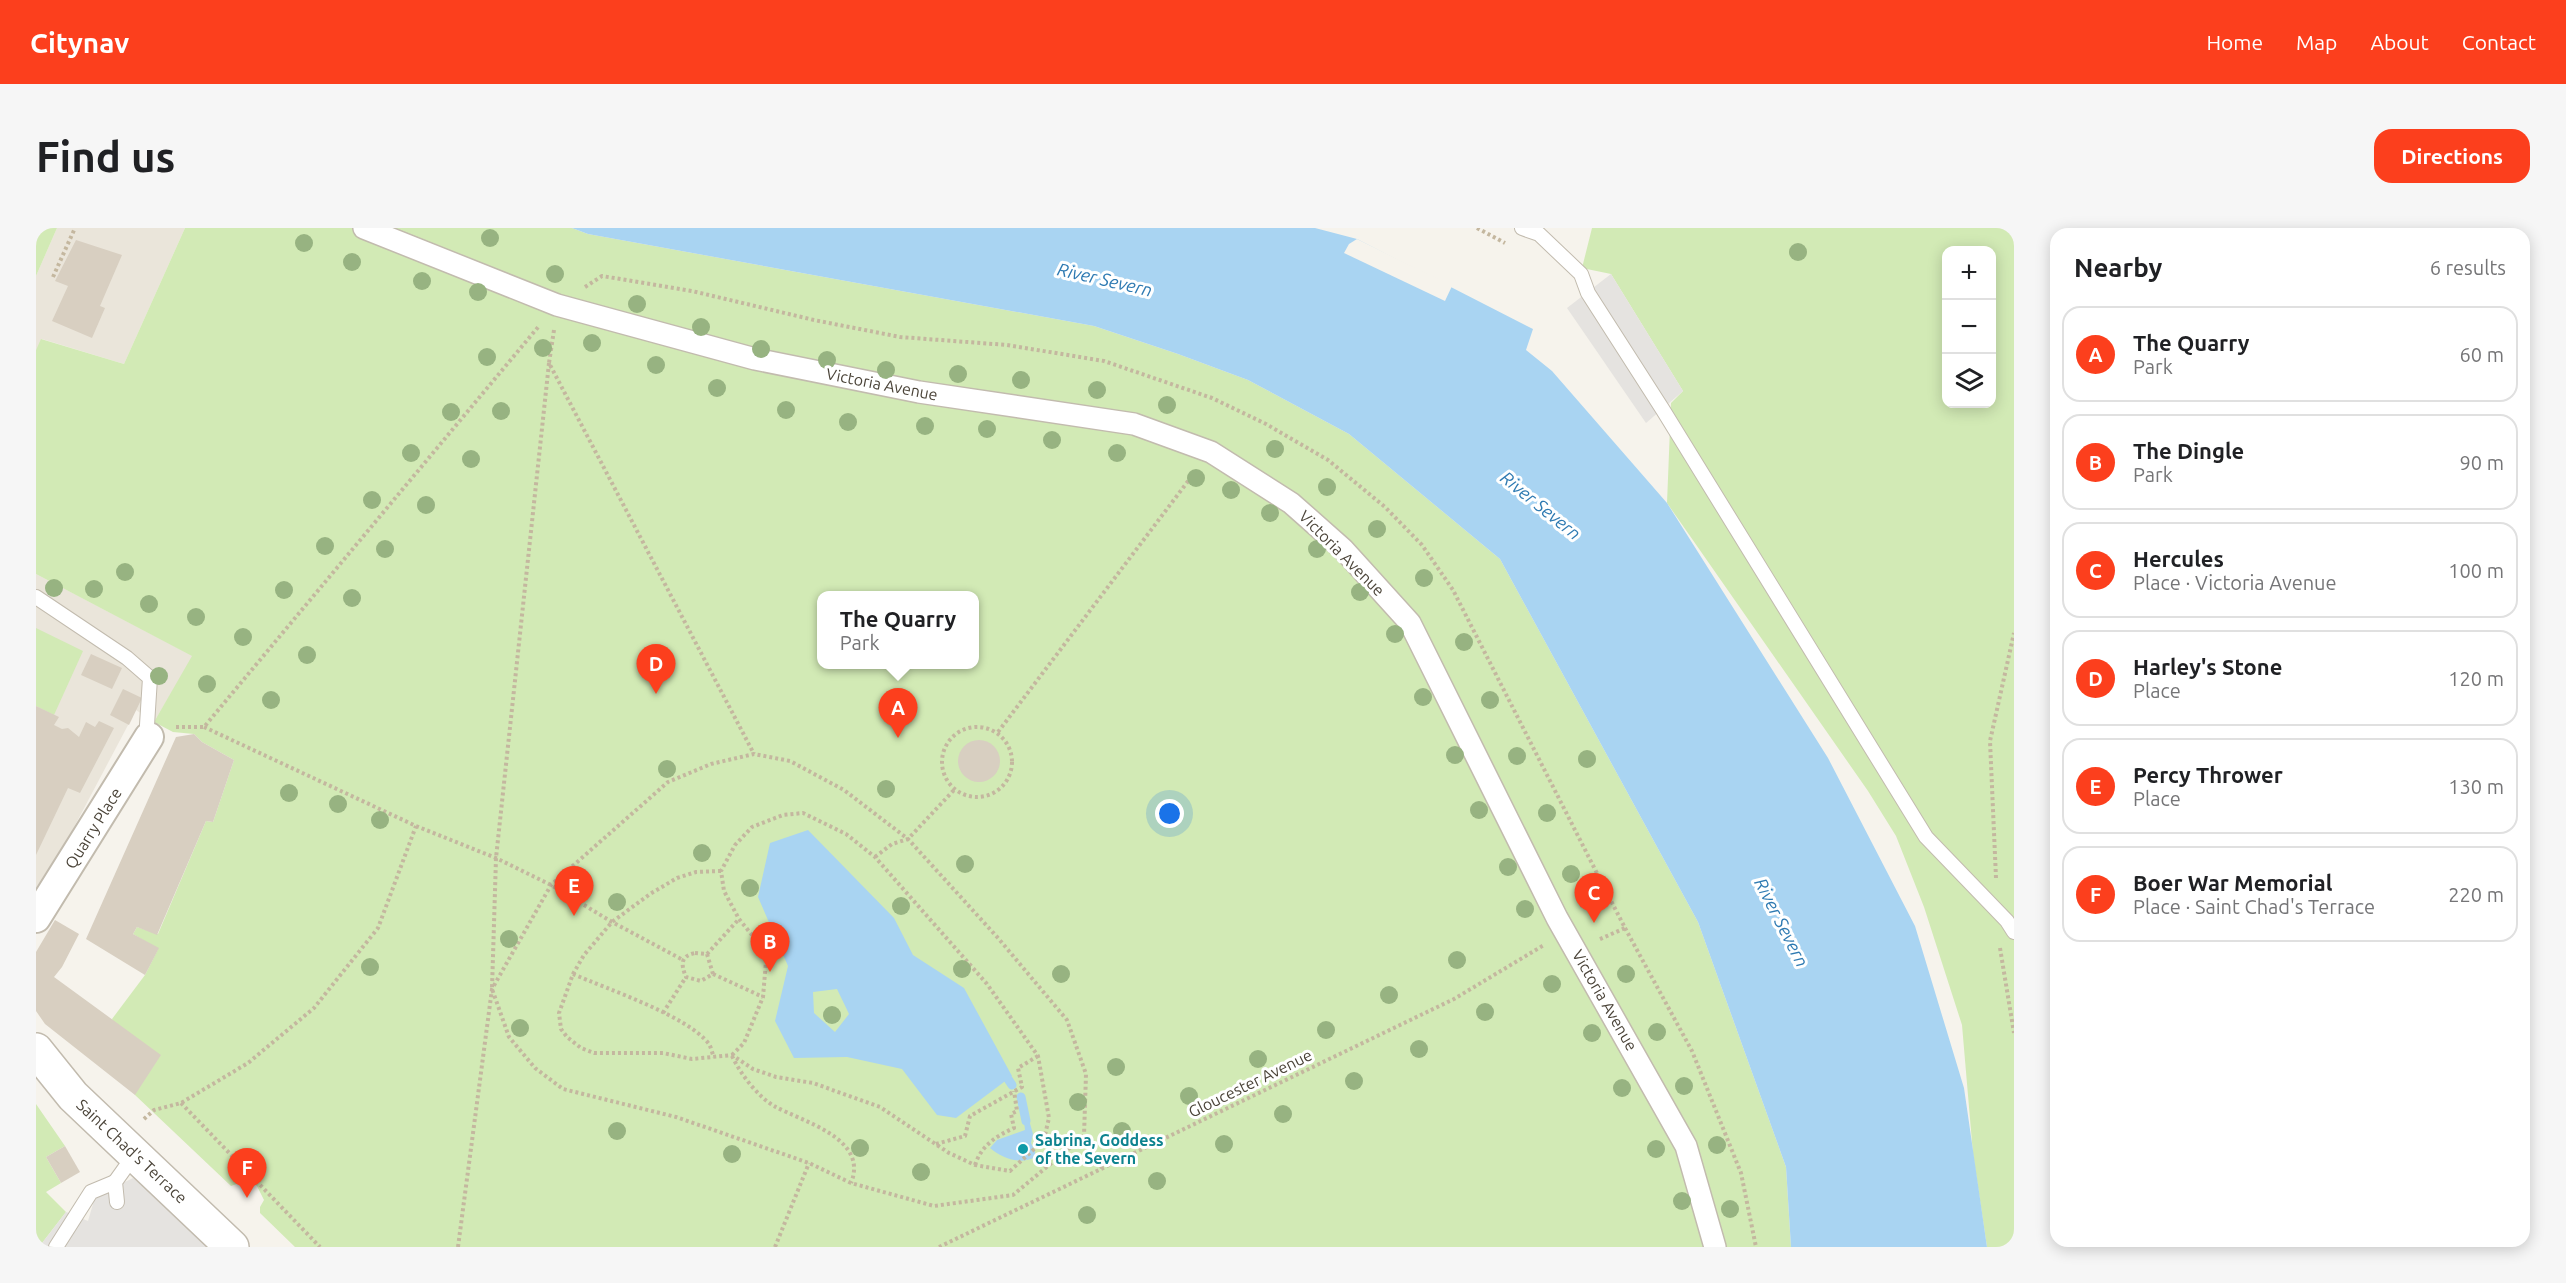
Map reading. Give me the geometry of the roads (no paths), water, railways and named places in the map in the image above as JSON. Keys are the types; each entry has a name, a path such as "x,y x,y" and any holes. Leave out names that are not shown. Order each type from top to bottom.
{"street":[{"name":"Victoria Avenue","path":"364,228 557,305 755,359 919,392 1134,424 1211,452 1291,503 1343,549 1410,622 1561,925 1686,1146 1715,1247"},
{"name":"Quarry Place","path":"39,908 148,738"},
{"name":"Saint Chad's Terrace","path":"36,1050 73,1096 232,1247"}],"lane":[{"path":"1522,228 1539,234 1581,274 1587,293 1663,410 1926,837 2007,921 2014,932"},
{"path":"36,597 127,658 150,678 148,738"},
{"path":"56,1247 91,1192 115,1182 135,1154"},
{"path":"115,1182 117,1202"}],"water":[{"name":"River Severn","path":"572,228 1315,228 1357,239 1533,329 1526,350 1552,371 1667,503 1828,758 1915,926 1964,1088 1987,1247 1791,1247 1786,1167 1698,922 1500,559 1349,434 1248,380 1094,326 588,234"},
{"path":"808,830 894,918 913,955 964,988 1012,1076 956,1118 937,1115 902,1069 847,1057 794,1058 775,1021 788,966 758,897 770,843","holes":["837,989 849,1014 835,1032 814,1013 813,992"]},
{"path":"1029,1120 1035,1157 1024,1161 1012,1160 990,1148 997,1140 1025,1130 1024,1121"}],"waterway":[{"path":"1008,1079 1012,1085"},
{"path":"1021,1097 1026,1121"}],"place":[{"name":"Harley's Stone","path":"656,694"},
{"name":"The Quarry","path":"898,738"},
{"name":"Percy Thrower","path":"574,916"},
{"name":"Hercules","path":"1594,923"},
{"name":"The Dingle","path":"770,972"},
{"name":"Sabrina, Goddess of the Severn","path":"1023,1149"},
{"name":"Boer War Memorial","path":"247,1198"}]}
